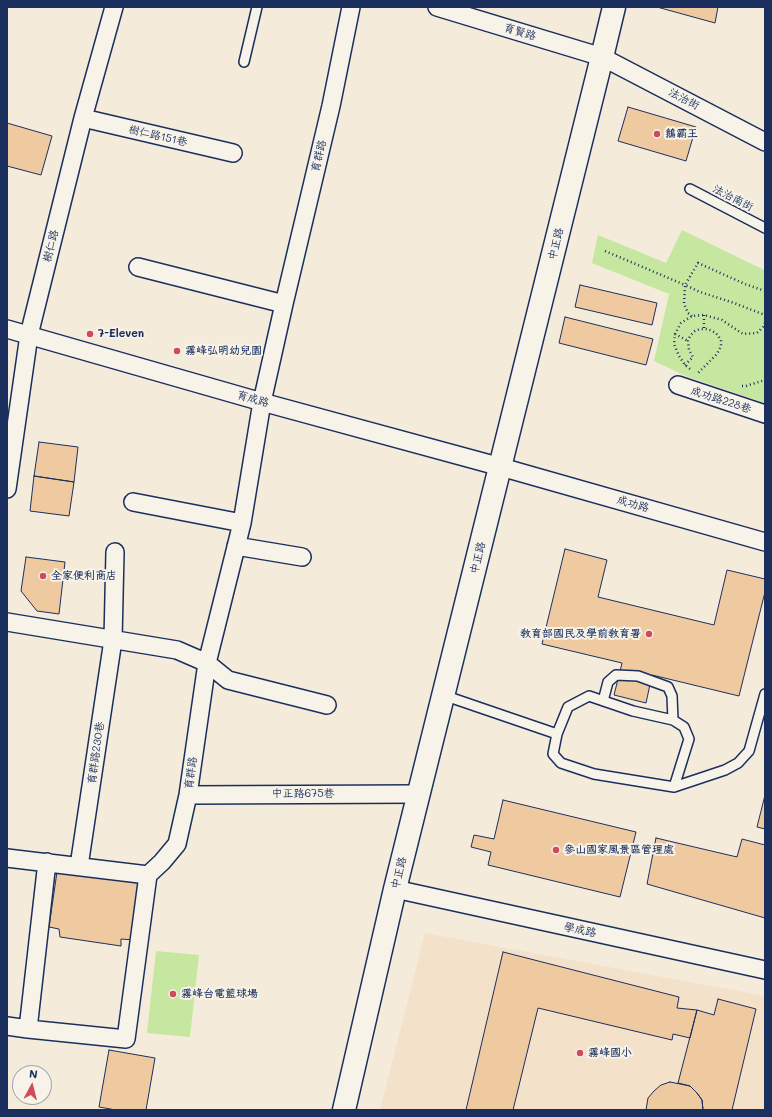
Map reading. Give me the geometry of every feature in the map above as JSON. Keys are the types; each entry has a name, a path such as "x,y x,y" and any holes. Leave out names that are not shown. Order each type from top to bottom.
{"street":[{"name":"樹仁路","path":"7,489 29,335 83,118 114,7"},
{"name":"育群路","path":"148,875 162,862 177,844 188,795 207,663 242,523 262,402 331,106 351,7"},
{"name":"育賢路","path":"438,7 602,57"},
{"name":"中正路","path":"344,1110 418,794 614,7"},
{"name":"法治街","path":"602,57 765,142"},
{"name":"樹仁路151巷","path":"83,118 233,153"},
{"path":"138,267 284,304"},
{"name":"育成路","path":"7,329 262,402 500,467"},
{"name":"成功路228巷","path":"678,386 765,414"},
{"name":"成功路","path":"500,467 765,542"},
{"path":"133,502 242,523"},
{"path":"236,546 302,557"},
{"name":"育群路230巷","path":"79,866 113,640 115,552"},
{"path":"7,622 177,650 207,663 228,680 327,705"},
{"name":"中正路675巷","path":"188,795 418,794"},
{"path":"7,858 148,875 126,1039 7,1026"},
{"path":"28,1029 47,862"},
{"name":"學成路","path":"395,889 765,970"}],"lane":[{"path":"244,62 257,7"},
{"name":"法治南街","path":"690,189 765,228"},
{"path":"604,701 608,682 616,675 638,676 668,687 672,696 673,720"},
{"path":"674,787 689,739 684,727 673,720 633,711 588,696 568,707 556,734 552,754 561,763 594,774 674,787 725,770 738,763 749,750 765,694"},
{"path":"443,695 556,734"}],"path":[{"path":"605,251 700,292 765,315"},
{"path":"692,316 688,313 684,304 685,285 698,263 745,284 765,291"},
{"path":"704,315 704,329"},
{"path":"703,378 685,365 674,344 675,334 681,323 692,316 704,315 722,320 743,334 757,333 765,323"},
{"path":"685,365 693,357 689,350 688,341 690,336 695,331 708,328 716,333 721,340 721,346 717,354 697,375"},
{"path":"675,334 688,341"},
{"path":"739,386 746,386 765,380"}],"shaded area":[{"name":"霧峰國小","path":"425,933 765,996 765,1110 380,1110"}],"green space":[{"path":"682,230 764,270 765,268 765,403 688,377 654,361 669,294 592,263 598,235 666,263"},
{"name":"霧峰台電籃球場","path":"156,951 199,955 190,1037 147,1033"}],"building":[{"path":"657,7 718,7 715,23"},
{"name":"鵝霸王","path":"628,107 696,127 686,161 618,141"},
{"path":"7,123 52,136 41,175 7,166"},
{"path":"580,285 657,303 652,325 575,307"},
{"path":"565,317 653,339 646,365 559,343"},
{"path":"39,442 78,447 74,482 34,476"},
{"path":"34,476 74,482 69,516 30,511"},
{"name":"教育部國民及學前教育署","path":"565,549 607,560 598,597 714,625 727,570 765,579 765,592 739,696 652,675 646,703 614,695 622,663 542,644"},
{"name":"全家便利商店","path":"26,557 65,562 59,614 37,611 21,591"},
{"path":"765,795 765,829 757,827"},
{"name":"參山國家風景區管理處","path":"503,800 636,832 620,897 488,865 491,852 471,847 474,835 494,839"},
{"path":"656,838 737,857 742,839 765,845 765,918 647,884"},
{"path":"57,872 138,881 134,940 121,939 121,946 60,937 59,929 49,927"},
{"path":"503,952 679,997 677,1008 697,1010 690,1038 673,1034 672,1040 538,1008 513,1110 466,1110"},
{"path":"718,999 756,1009 732,1110 703,1110 702,1100 697,1093 690,1086 678,1083 697,1010 714,1015"},
{"path":"109,1050 155,1058 146,1110 116,1110 99,1107"},
{"path":"670,1082 690,1086 702,1100 703,1110 646,1110 648,1098 654,1091 661,1085"}],"place":[{"name":"鵝霸王","path":"657,134"},
{"name":"7-Eleven","path":"90,334"},
{"name":"霧峰弘明幼兒園","path":"177,351"},
{"name":"全家便利商店","path":"43,576"},
{"name":"教育部國民及學前教育署","path":"649,634"},
{"name":"參山國家風景區管理處","path":"556,850"},
{"name":"霧峰台電籃球場","path":"173,994"},
{"name":"霧峰國小","path":"580,1053"}]}
